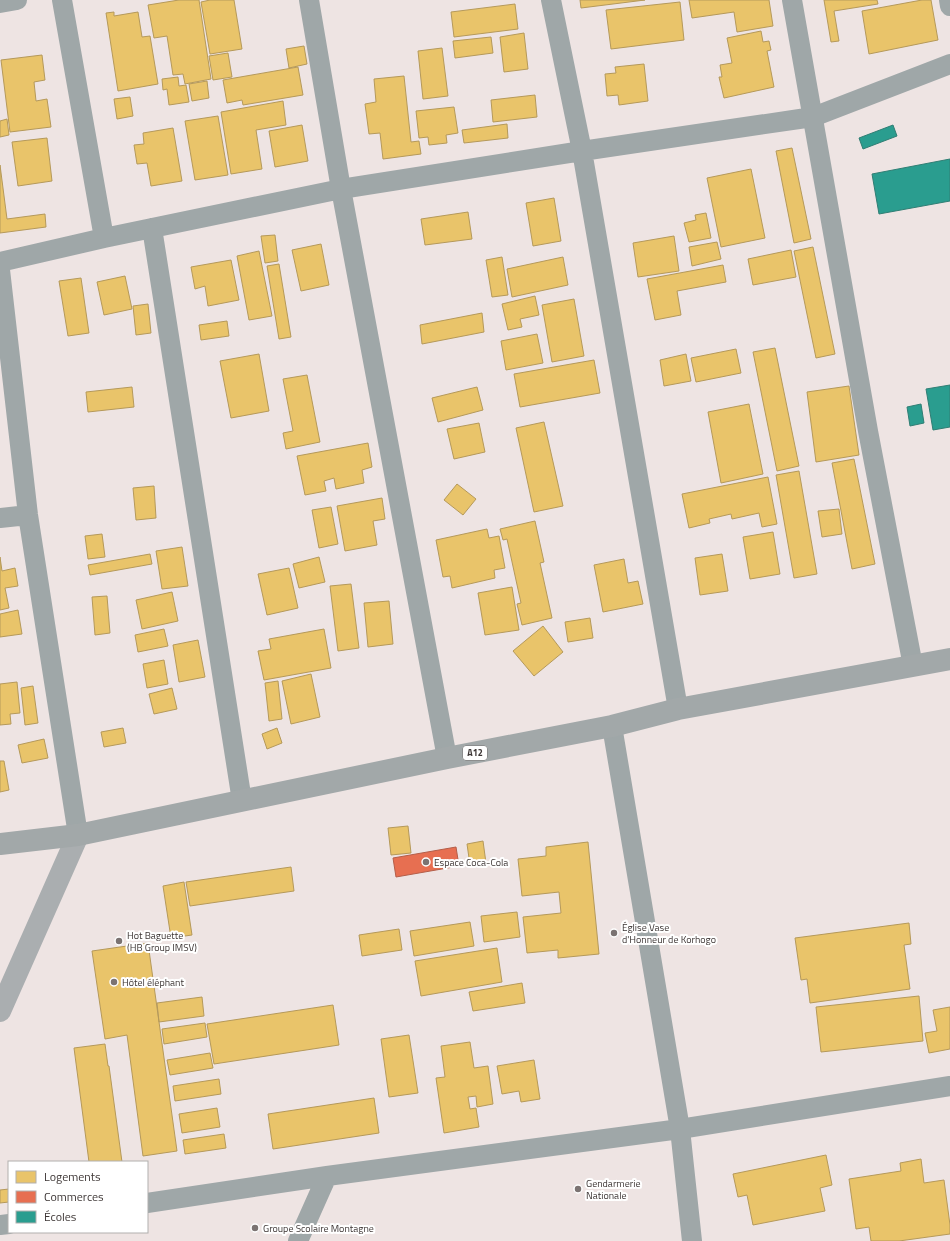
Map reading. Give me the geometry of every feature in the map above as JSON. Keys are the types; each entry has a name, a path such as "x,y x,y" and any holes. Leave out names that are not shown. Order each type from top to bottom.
{"main road":[{"name":"A12","path":"0,844 78,835 447,758 612,726 678,709 950,659"}],"street":[{"path":"0,3 17,0"},
{"path":"62,0 104,238"},
{"path":"309,0 342,189 447,758"},
{"path":"552,0 582,151 678,709"},
{"path":"792,0 868,431 913,666"},
{"path":"949,0 950,6"},
{"path":"0,262 104,238 342,189 582,151 813,117 950,64"},
{"path":"152,228 242,801"},
{"path":"0,270 28,515 78,835 0,1011"},
{"path":"0,518 28,515"},
{"path":"612,726 680,1129 692,1241"},
{"path":"148,1203 327,1176 680,1129 950,1086"},
{"path":"298,1241 327,1176"}],"building: Logements":[{"path":"179,0 199,0 211,79 185,84 183,74 173,75 167,36 154,38 148,5"},
{"path":"210,0 234,0 242,49 210,54 201,2"},
{"path":"580,0 645,0 581,8"},
{"path":"689,0 769,0 773,26 737,32 734,12 692,18"},
{"path":"824,0 877,0 878,4 834,11 839,41 831,42"},
{"path":"922,0 931,0 938,40 869,54 862,11"},
{"path":"680,2 684,40 611,49 606,10"},
{"path":"515,4 518,29 454,37 451,12"},
{"path":"114,12 114,16 138,12 142,37 150,36 158,84 118,91 106,13"},
{"path":"761,31 763,42 769,41 771,50 767,51 774,87 724,98 719,77 722,77 720,65 732,63 727,38"},
{"path":"524,33 528,69 504,72 500,37"},
{"path":"491,37 493,53 455,58 453,41"},
{"path":"304,46 307,64 289,68 286,49"},
{"path":"442,48 448,96 423,99 418,51"},
{"path":"228,53 232,77 213,80 209,56"},
{"path":"42,55 45,80 34,82 36,101 47,99 51,127 10,132 1,60"},
{"path":"644,64 648,101 619,105 618,95 607,96 605,74 616,73 615,67"},
{"path":"298,67 303,95 243,105 242,100 227,103 223,80"},
{"path":"404,76 411,142 419,141 421,154 383,159 380,133 369,134 365,104 376,102 374,79"},
{"path":"178,77 179,86 186,85 189,102 169,105 167,89 163,90 162,79"},
{"path":"207,81 209,98 192,101 189,84"},
{"path":"535,95 537,117 493,122 491,100"},
{"path":"130,97 133,116 117,119 114,99"},
{"path":"283,101 286,125 256,130 262,169 231,174 221,112"},
{"path":"454,107 458,133 446,135 447,143 429,145 428,137 419,138 416,111"},
{"path":"218,116 228,175 195,180 185,121"},
{"path":"7,119 9,135 0,137 0,121"},
{"path":"507,124 508,138 464,143 462,130"},
{"path":"302,125 308,161 275,167 269,131"},
{"path":"173,128 182,181 151,186 147,163 137,164 134,145 144,144 143,133"},
{"path":"47,138 52,181 18,186 12,142"},
{"path":"792,148 811,239 794,243 776,151"},
{"path":"0,165 7,219 45,214 46,227 0,233"},
{"path":"751,169 765,238 721,247 707,178"},
{"path":"554,198 561,241 533,246 526,203"},
{"path":"468,212 472,239 425,245 421,219"},
{"path":"706,213 711,238 689,242 684,223 696,220 695,215"},
{"path":"275,235 278,261 265,263 261,236"},
{"path":"674,236 679,271 638,277 633,243"},
{"path":"717,242 721,259 692,266 689,247"},
{"path":"321,244 329,285 301,291 292,250"},
{"path":"813,247 835,354 816,358 794,251"},
{"path":"791,250 796,277 753,285 748,259"},
{"path":"259,251 272,316 249,320 237,256"},
{"path":"502,257 508,295 492,297 486,260"},
{"path":"563,257 568,285 512,297 507,269"},
{"path":"231,260 239,300 208,306 205,286 195,289 191,267"},
{"path":"279,264 291,337 279,339 267,266"},
{"path":"723,265 726,282 677,291 681,315 655,320 647,279"},
{"path":"125,276 132,309 104,315 97,282"},
{"path":"81,278 89,333 68,336 59,281"},
{"path":"535,296 539,315 520,319 522,327 508,330 502,304"},
{"path":"574,299 584,356 552,362 542,305"},
{"path":"148,304 151,333 136,335 133,306"},
{"path":"482,313 484,332 422,344 420,325"},
{"path":"227,321 229,336 201,340 199,325"},
{"path":"537,334 543,363 506,370 501,341"},
{"path":"775,348 799,466 777,471 753,352"},
{"path":"736,349 741,373 696,382 691,358"},
{"path":"259,354 269,411 231,418 220,361"},
{"path":"686,354 691,381 664,386 660,360"},
{"path":"594,360 600,393 520,407 514,374"},
{"path":"307,375 320,442 286,449 283,433 293,431 283,379"},
{"path":"849,386 859,455 816,462 807,392"},
{"path":"132,387 134,407 88,412 86,392"},
{"path":"477,387 483,410 438,422 432,398"},
{"path":"749,404 763,474 721,483 708,412"},
{"path":"544,422 563,506 534,512 516,428"},
{"path":"479,423 485,452 454,459 447,429"},
{"path":"368,443 372,467 362,470 364,483 336,489 334,478 324,481 326,491 305,495 297,456"},
{"path":"854,459 875,564 852,569 832,463"},
{"path":"799,471 817,574 794,578 776,475"},
{"path":"768,477 777,524 762,527 759,513 732,519 731,514 709,519 710,523 689,528 682,494"},
{"path":"457,484 476,499 463,515 444,500"},
{"path":"154,486 156,518 136,520 133,488"},
{"path":"382,498 385,519 373,521 377,545 345,551 337,506"},
{"path":"331,507 338,544 319,548 312,510"},
{"path":"839,509 842,534 822,537 818,511"},
{"path":"535,521 544,562 540,563 552,618 522,625 517,604 521,603 507,539 503,540 500,529"},
{"path":"487,529 489,538 499,536 505,568 494,570 495,578 452,588 450,576 443,577 436,540"},
{"path":"773,532 780,574 750,579 743,537"},
{"path":"102,534 105,557 88,559 85,536"},
{"path":"182,547 188,586 162,589 156,551"},
{"path":"150,554 152,564 90,575 88,565"},
{"path":"722,554 728,591 700,595 695,558"},
{"path":"0,557 2,571 15,568 18,586 5,588 9,608 0,610"},
{"path":"319,557 325,582 299,588 293,564"},
{"path":"624,559 628,583 638,581 643,604 603,612 594,565"},
{"path":"289,568 298,608 267,615 258,574"},
{"path":"351,584 359,648 338,651 330,586"},
{"path":"512,587 519,630 485,635 478,593"},
{"path":"172,592 178,621 142,629 136,600"},
{"path":"107,596 110,633 95,635 92,597"},
{"path":"389,601 393,644 368,647 364,603"},
{"path":"18,610 22,634 0,637 0,614"},
{"path":"590,618 593,638 568,642 565,622"},
{"path":"543,626 563,652 534,676 513,651"},
{"path":"164,629 168,646 138,652 135,635"},
{"path":"324,629 331,668 264,680 258,651 271,649 269,639"},
{"path":"198,640 205,677 179,682 173,645"},
{"path":"164,660 168,684 147,688 143,664"},
{"path":"311,674 320,717 291,724 282,681"},
{"path":"278,681 282,719 269,721 265,683"},
{"path":"17,682 20,713 10,714 11,724 0,725 0,684"},
{"path":"33,686 38,723 25,725 21,688"},
{"path":"172,688 177,709 154,714 149,694"},
{"path":"123,728 126,743 104,747 101,732"},
{"path":"277,728 282,743 267,749 262,734"},
{"path":"44,739 48,758 22,763 18,745"},
{"path":"0,761 4,761 9,790 0,792"},
{"path":"408,826 411,853 391,855 388,828"},
{"path":"483,841 486,863 470,865 467,844"},
{"path":"588,842 599,954 558,958 558,950 527,953 523,917 561,913 559,892 522,896 518,859 546,856 546,847"},
{"path":"291,867 294,891 190,906 186,882"},
{"path":"184,882 192,935 171,938 163,886"},
{"path":"517,912 520,937 484,942 481,916"},
{"path":"470,922 474,946 414,956 410,931"},
{"path":"909,923 911,944 904,945 910,989 810,1003 807,979 801,980 795,938"},
{"path":"399,929 402,950 362,956 359,935"},
{"path":"148,943 177,1151 143,1156 127,1035 105,1039 92,951"},
{"path":"497,948 502,982 421,996 415,961"},
{"path":"522,983 525,1003 473,1011 469,992"},
{"path":"919,996 923,1041 821,1052 816,1007"},
{"path":"202,997 204,1016 159,1022 157,1003"},
{"path":"333,1005 339,1045 214,1064 207,1024"},
{"path":"950,1007 950,1049 929,1053 925,1033 937,1031 933,1010"},
{"path":"205,1023 207,1037 164,1044 162,1029"},
{"path":"409,1035 418,1093 389,1097 381,1039"},
{"path":"470,1042 474,1068 488,1066 493,1104 477,1107 476,1096 468,1097 470,1109 476,1108 479,1127 444,1133 436,1078 445,1077 441,1046"},
{"path":"105,1044 122,1161 89,1161 74,1048"},
{"path":"210,1053 213,1068 170,1075 167,1060"},
{"path":"534,1060 540,1099 521,1102 519,1091 502,1094 497,1066"},
{"path":"219,1079 221,1094 175,1101 173,1086"},
{"path":"374,1098 379,1133 273,1149 268,1114"},
{"path":"217,1108 220,1127 182,1133 179,1114"},
{"path":"224,1134 226,1148 185,1154 183,1140"},
{"path":"826,1155 832,1185 820,1188 825,1211 753,1225 747,1195 738,1197 733,1174"},
{"path":"921,1159 924,1183 944,1180 950,1234 899,1241 871,1241 869,1227 856,1229 849,1179 901,1171 900,1163"},
{"path":"8,1189 8,1202 0,1203 0,1190"}],"building: Commerces":[{"path":"456,847 459,866 396,877 393,858"}],"building: Écoles":[{"path":"893,125 897,136 863,149 859,138"},
{"path":"950,159 950,201 879,214 872,174"},
{"path":"950,385 950,427 933,430 926,389"},
{"path":"921,404 924,423 910,426 907,407"}],"place":[{"name":"Espace Coca-Cola","path":"426,862"},
{"name":"Église Vase d'Honneur de Korhogo","path":"614,933"},
{"name":"Hot Baguette (HB Group IMSV)","path":"119,941"},
{"name":"Hôtel éléphant","path":"114,982"},
{"name":"Gendarmerie Nationale","path":"578,1189"},
{"name":"Groupe Scolaire Montagne","path":"255,1228"}]}
